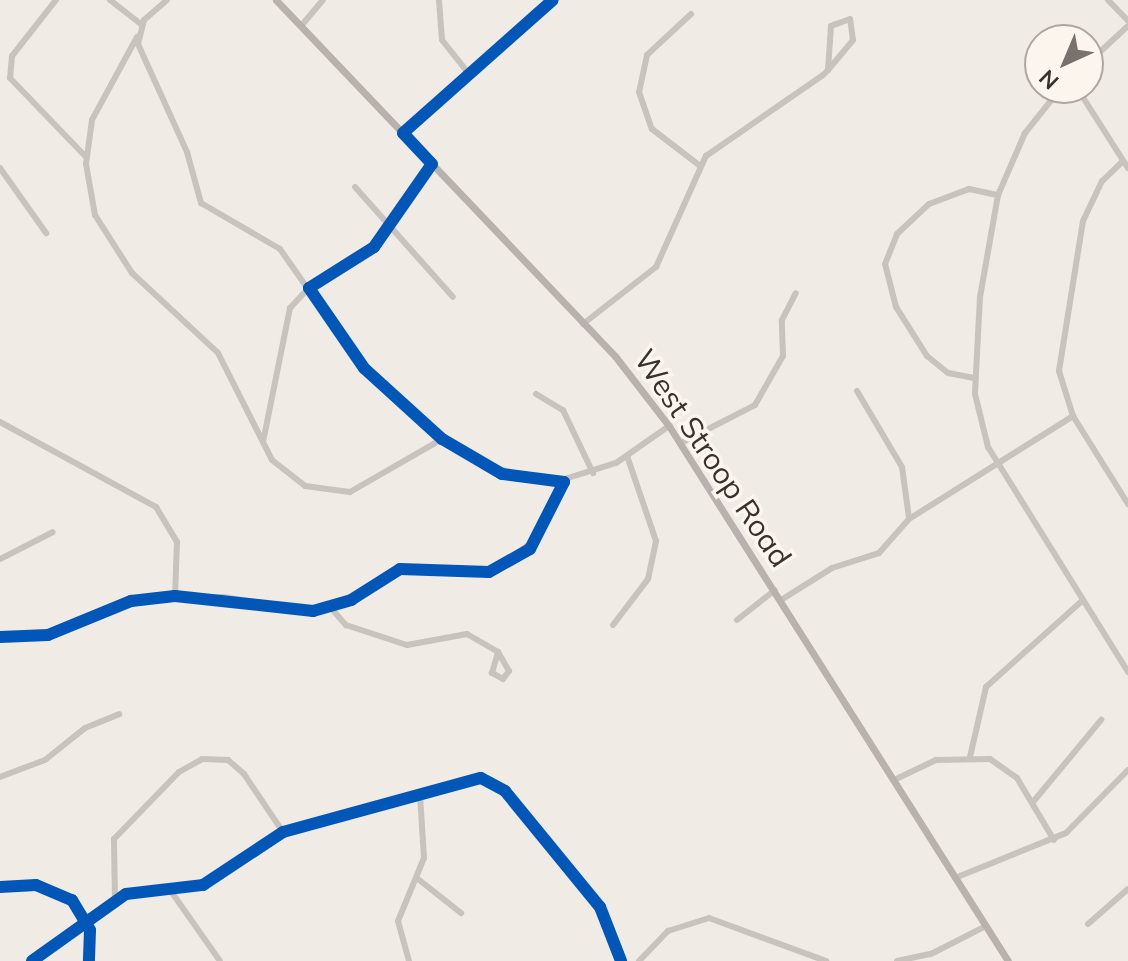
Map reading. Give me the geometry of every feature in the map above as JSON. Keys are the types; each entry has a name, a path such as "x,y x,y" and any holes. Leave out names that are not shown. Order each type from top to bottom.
{"main road":[{"name":"West Stroop Road","path":"276,0 583,324 669,426 1008,961"}],"street":[{"path":"56,0 12,56 10,78 86,157"},
{"path":"110,0 142,25"},
{"path":"167,0 142,25 100,96 86,157 95,215 113,249 218,353 263,442 295,481 339,492 380,481 442,439"},
{"path":"301,26 323,0"},
{"path":"439,0 442,40 469,74"},
{"path":"403,133 553,0"},
{"path":"1104,47 1128,23 1108,0"},
{"path":"691,14 647,55 639,92 652,129 700,166"},
{"path":"583,324 659,262 700,166 728,135 825,72 856,34 846,18 831,26 825,72"},
{"path":"137,37 201,203 269,240 309,288 364,368 442,439 502,474 564,482 593,473 627,456 669,426"},
{"path":"1048,104 1025,133 998,195 974,378 995,460 1128,672"},
{"path":"1087,104 1128,168"},
{"path":"1123,161 1097,189 1079,237 1059,357 1073,416 1128,504"},
{"path":"263,442 282,327 309,288 363,257 388,231 432,164"},
{"path":"0,168 46,233"},
{"path":"355,187 388,231 453,297"},
{"path":"974,378 948,373 927,356 896,307 885,264 897,234 929,204 969,189 998,195"},
{"path":"681,443 755,405 783,356 782,320 796,293"},
{"path":"857,391 902,467 909,519"},
{"path":"536,394 563,410 593,473"},
{"path":"781,600 832,568 879,553 909,519 995,460 1073,416"},
{"path":"0,422 156,507 177,542 175,596"},
{"path":"613,625 648,579 656,541 627,456"},
{"path":"0,637 48,635 131,601 175,596 331,608 400,569 502,568 539,537 564,482"},
{"path":"0,559 53,532"},
{"path":"737,620 775,590"},
{"path":"970,757 986,687 1083,600"},
{"path":"331,608 346,625 407,645 467,634 498,652"},
{"path":"0,777 45,760 78,732 119,714"},
{"path":"1033,802 1101,720"},
{"path":"894,780 936,760 970,757 1002,765 1033,802 1054,840"},
{"path":"115,899 109,867 114,839 179,772 202,759 228,760 244,774 283,832"},
{"path":"955,878 1054,840 1128,770"},
{"path":"32,961 115,899 168,887 213,882 283,832 481,778 497,783 600,907 621,961"},
{"path":"409,961 398,921 418,879 425,847 420,795"},
{"path":"418,879 461,913"},
{"path":"0,887 56,890 87,918 89,961"},
{"path":"168,887 220,961"},
{"path":"1088,924 1128,889"},
{"path":"639,961 668,931 709,918 826,961"},
{"path":"897,961 931,954 986,926"}],"cycle path":[{"path":"0,637 48,635 131,601 175,596 313,611 351,600 400,569 489,572 530,549 564,482 502,474 442,439 364,368 309,288 374,247 432,164 403,133 553,0"},
{"path":"32,961 126,894 203,885 283,832 481,778 505,791 600,907 621,961"},
{"path":"0,887 36,885 72,900 90,930 89,961"}]}
